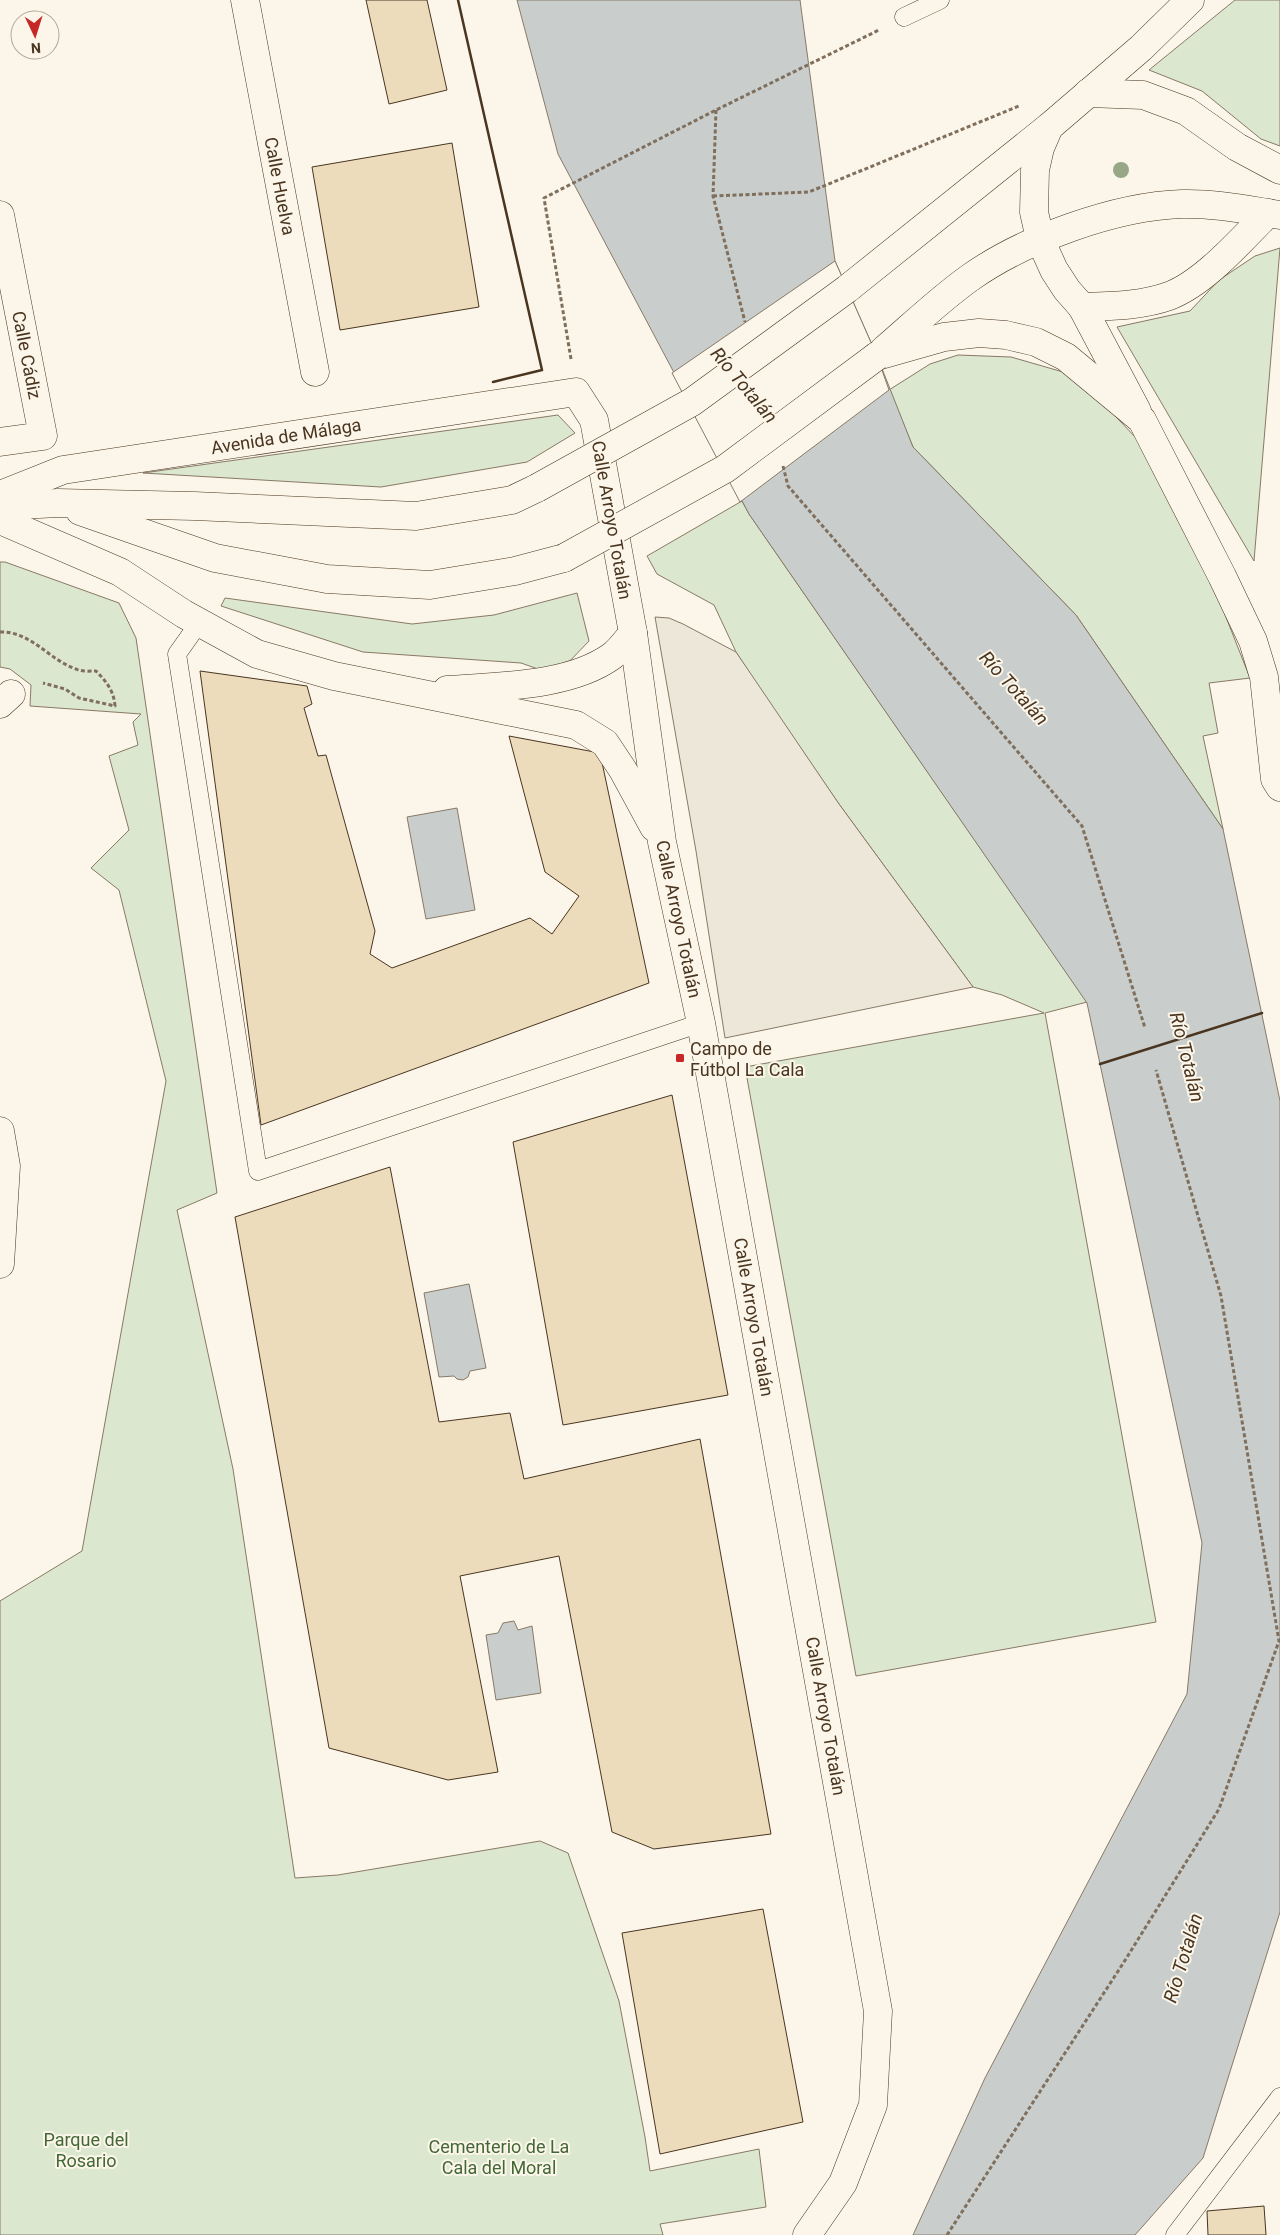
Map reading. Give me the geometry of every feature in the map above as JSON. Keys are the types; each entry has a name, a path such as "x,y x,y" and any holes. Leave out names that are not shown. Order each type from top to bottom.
{"main road":[{"name":"Calle Huelva","path":"245,0 315,372"},
{"path":"0,506 58,503 194,506 416,516 512,500 692,402 847,289 1049,127 1140,48 1190,0"},
{"path":"1088,93 1143,95 1186,111 1237,147 1280,170"},
{"path":"1049,127 1040,148 1033,189 1034,212 1040,239 1054,270 1067,290 1082,307 1121,376 1253,641 1264,677 1275,779 1280,787"},
{"path":"58,503 215,558 327,579 430,585 515,571 564,558 725,469 877,356 971,277 1040,239 1083,224 1138,209 1182,204 1219,206 1274,214"},
{"path":"1082,307 1146,302 1170,296 1207,271 1274,214"},
{"name":"Calle Cádiz","path":"0,215 43,436 0,442"},
{"path":"877,356 944,337 979,333 1006,335 1036,342 1066,357 1142,420"},
{"name":"Avenida de Málaga","path":"0,495 63,470 576,392"},
{"name":"Calle Arroyo Totalán","path":"576,392 594,420 633,633 662,842 701,1023 878,2011 873,2104 843,2183 807,2235"},
{"path":"0,520 120,572 199,623 257,654 334,676 576,725 604,743 623,770 662,842"},
{"path":"413,693 534,684 577,674 612,656 633,633"},
{"path":"0,1131 6,1166 0,1264"}],"lane":[{"path":"904,17 940,0"},
{"path":"199,623 177,654 258,1171 701,1023"},
{"path":"1176,2235 1280,2097"}],"path":[{"path":"576,392 544,198 904,17"},
{"path":"713,196 809,192 1022,104"},
{"path":"716,110 713,196 747,329"},
{"path":"781,460 788,486 1082,826 1144,1028"},
{"path":"0,632 7,632 37,643 59,660 77,670 96,671 106,681 114,696 115,706 79,698 64,689 38,680 40,687"},
{"path":"947,2235 1124,1962 1219,1809 1279,1641 1221,1296 1156,1070"}],"green space":[{"path":"1235,0 1280,0 1280,146 1261,139 1202,91 1149,70"},
{"path":"1280,248 1254,561 1117,327 1190,311 1219,280 1255,256"},
{"path":"958,355 1011,357 1077,376 1139,441 1207,569 1250,678 1209,683 1218,733 1203,736 1223,829 1076,615 913,447 889,390 930,364"},
{"path":"558,415 575,433 527,462 381,487 143,473"},
{"path":"742,501 749,514 1087,1002 1045,1013 1156,1622 856,1676 745,1067 1044,1013 1002,995 973,987 839,804 766,698 736,652 714,605 657,574 647,556"},
{"path":"0,562 5,562 119,603 136,638 217,1193 177,1210 233,1469 295,1878 338,1875 540,1841 568,1853 619,2001 650,2171 759,2149 766,2207 660,2224 663,2235 0,2235 0,1601 82,1551 166,1081 119,890 91,868 129,830 109,756 138,745 133,722 141,714 30,706 31,685 10,669 0,667"},
{"path":"577,593 589,641 566,665 538,669 521,663 363,652 221,606 225,598 412,624 494,615"}],"shaded area":[{"path":"655,617 669,618 683,624 736,652 839,804 973,987 725,1038 696,851"}],"water":[{"name":"Río Totalán","path":"517,0 800,0 835,261 877,356 913,447 1076,615 1223,829 1280,1101 1280,1912 1203,2158 1135,2235 913,2235 985,2078 1187,1694 1202,1543 1087,1003 749,514 558,154"},
{"path":"457,808 475,910 426,919 407,817"},
{"path":"469,1284 486,1368 470,1371 468,1377 463,1380 457,1379 454,1376 439,1377 424,1293"},
{"path":"514,1621 518,1630 532,1626 541,1693 496,1700 486,1635 498,1633 503,1623"}],"pier":[{"path":"835,261 877,356 889,390 740,502 672,373"}],"building":[{"path":"366,0 427,0 447,90 389,104"},
{"path":"452,143 479,307 340,330 312,167"},
{"path":"200,671 307,686 312,704 304,708 318,756 326,755 375,931 370,954 392,968 530,918 552,934 579,896 545,872 509,736 600,753 649,983 261,1125"},
{"path":"672,1095 728,1395 563,1425 513,1142"},
{"path":"390,1167 439,1422 510,1413 524,1479 700,1439 771,1834 654,1849 612,1832 559,1556 460,1576 498,1772 448,1780 329,1748 235,1217"},
{"path":"763,1909 803,2122 660,2154 622,1933"},
{"path":"1264,2206 1266,2235 1208,2235 1207,2211"}],"wall":[{"path":"458,0 542,370 493,382"},
{"path":"1100,1064 1262,1013"}],"place":[{"name":"Campo de Fútbol La Cala","path":"680,1058"}],"park label":[{"name":"Parque del Rosario","path":"86,2149"},
{"name":"Cementerio de La Cala del Moral","path":"499,2156"}]}
